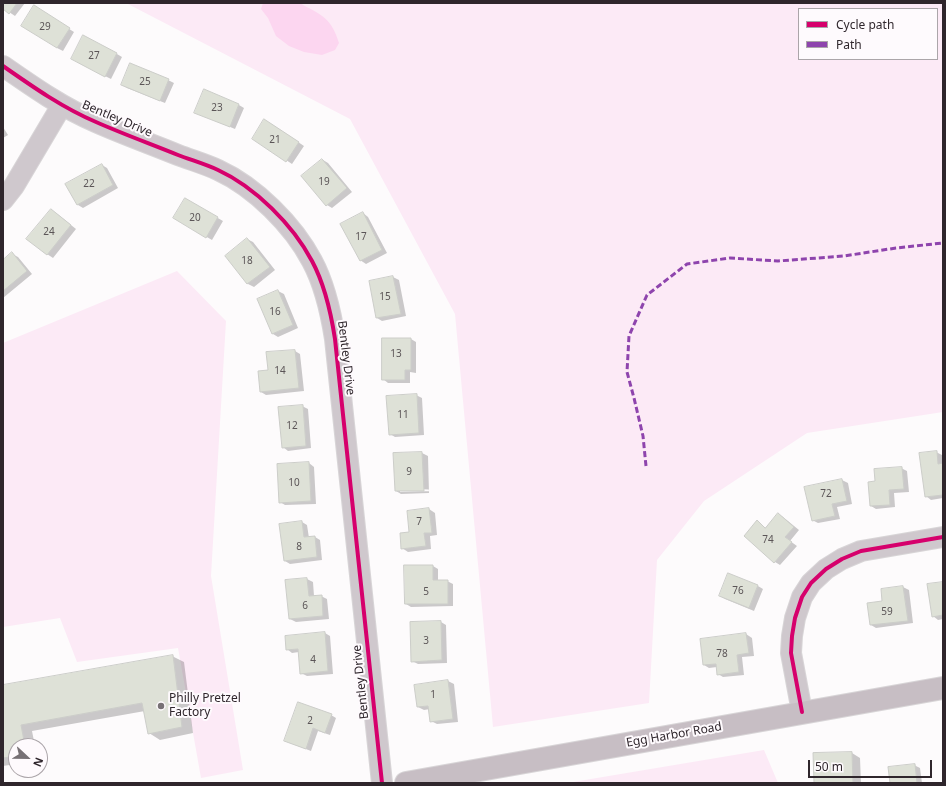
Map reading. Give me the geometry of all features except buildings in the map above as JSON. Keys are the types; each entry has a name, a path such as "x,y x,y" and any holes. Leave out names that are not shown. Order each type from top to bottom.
{"main road":[{"name":"Egg Harbor Road","path":"406,783 943,688"}],"street":[{"name":"Bentley Drive","path":"3,66 62,105 95,122 219,170 236,180 256,194 280,216 312,262 322,285 330,313 335,340 382,783"},
{"path":"3,200 14,186 62,105"},
{"path":"802,712 791,653 792,636 795,618 802,597 811,583 826,569 842,559 861,551 943,537"}],"shaded area":[{"path":"126,3 943,3 943,412 807,433 704,501 657,560 649,703 493,727 455,314 350,119"},
{"path":"263,3 301,3 316,12 330,24 336,35 339,43 335,50 322,55 304,52 289,46 276,36 268,18 261,9"},
{"path":"177,271 226,321 211,576 243,770 201,778 178,648 77,662 60,618 3,627 3,343"},
{"path":"764,750 778,783 567,783"}],"marked path":[{"path":"646,466 643,436 627,372 629,336 647,295 687,264 730,258 778,261 844,256 943,243"}],"cycle path":[{"path":"3,66 48,97 84,116 127,135 213,168 246,186 272,208 284,221 304,247 317,270 327,299 335,339 382,783"},
{"path":"802,712 791,653 792,636 795,618 802,597 811,583 826,569 842,559 861,551 943,537"}],"place":[{"name":"Philly Pretzel Factory","path":"161,706"}]}
